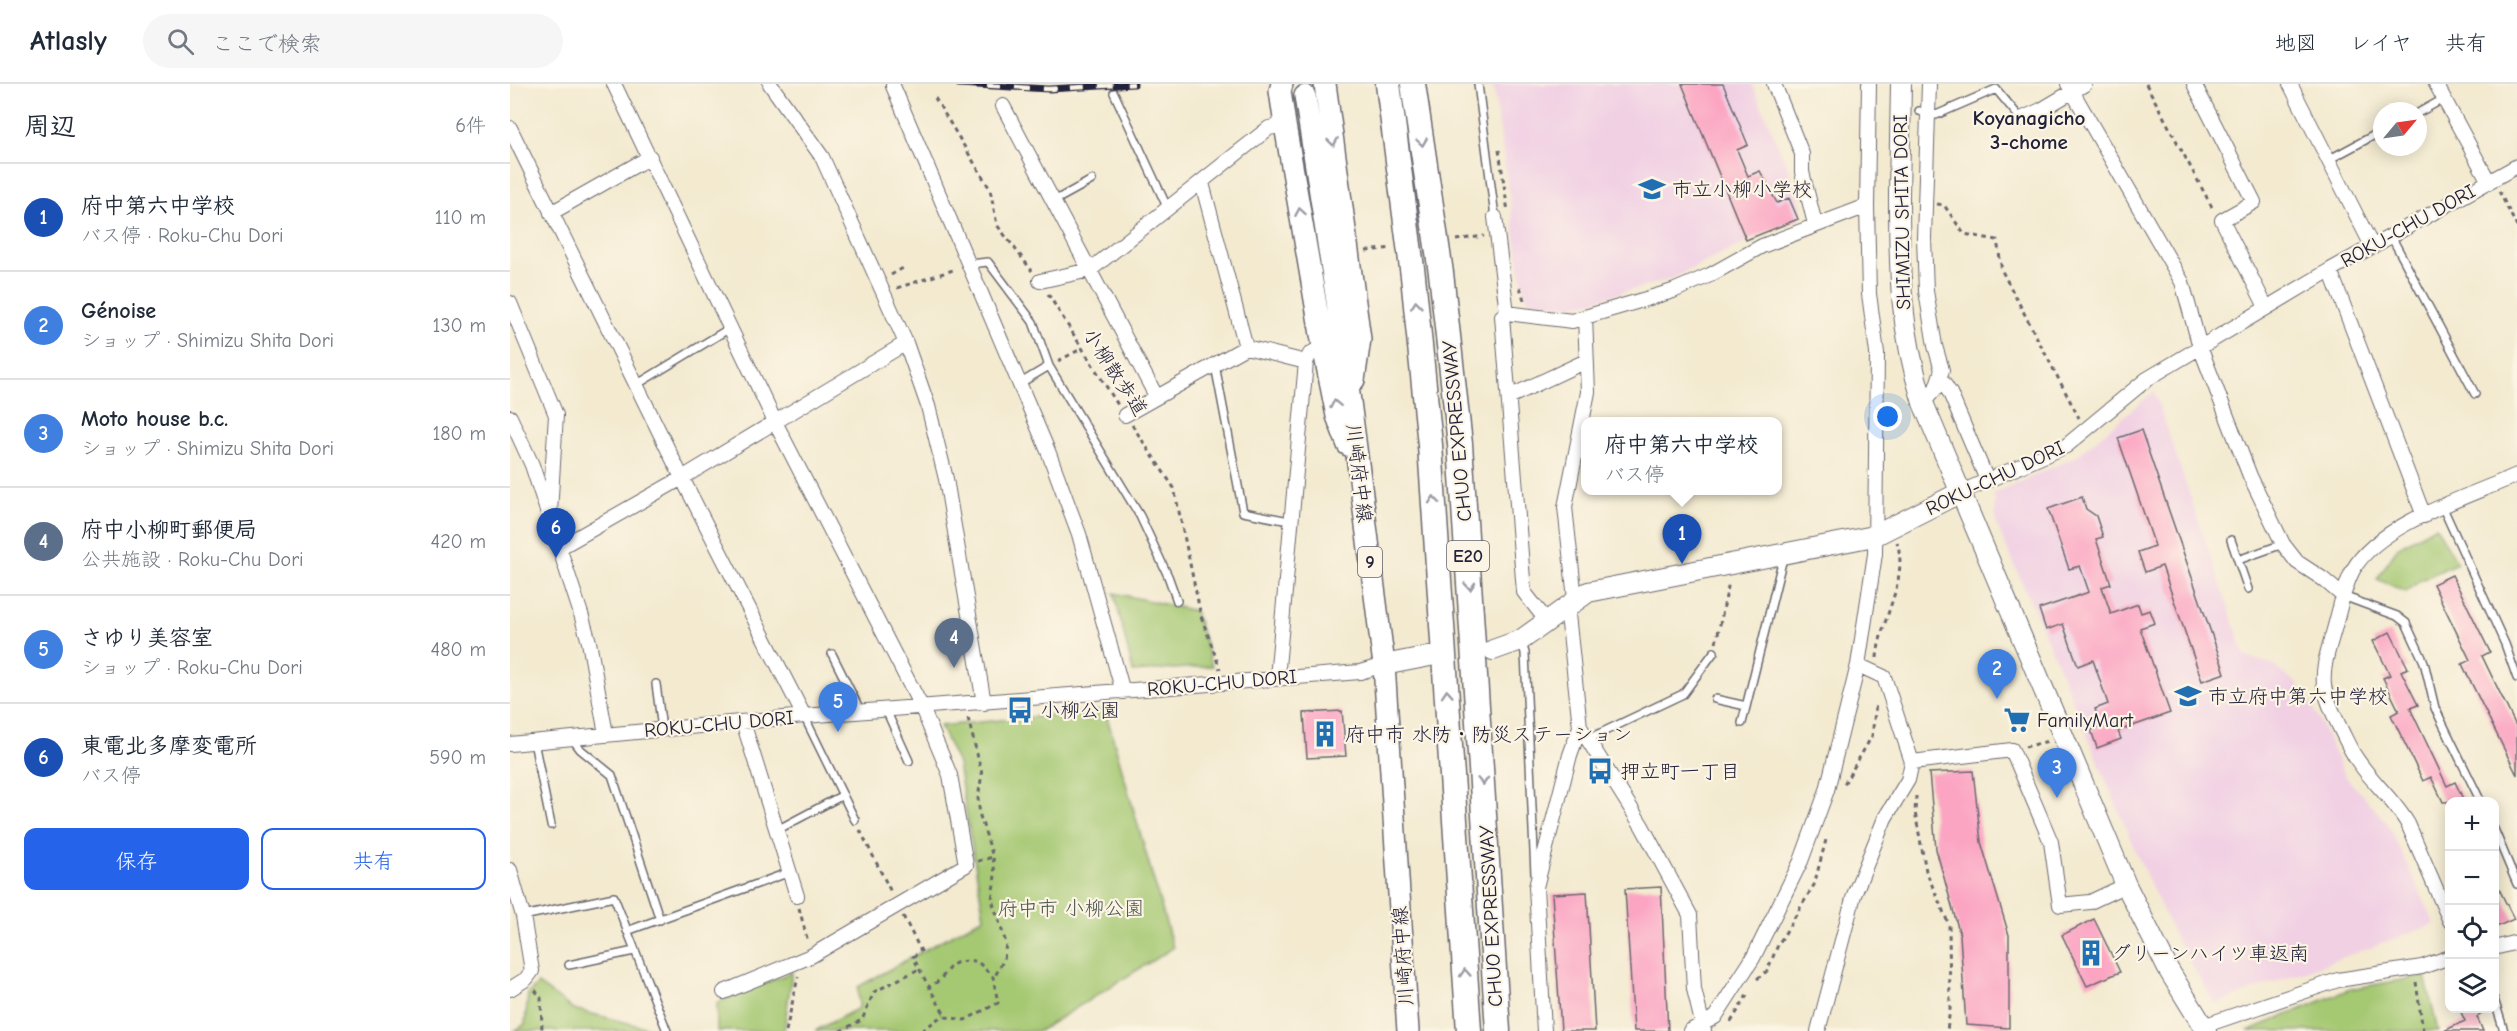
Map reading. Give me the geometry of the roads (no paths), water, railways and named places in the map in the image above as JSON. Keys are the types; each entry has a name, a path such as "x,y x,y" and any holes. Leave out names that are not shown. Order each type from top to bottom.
{"highway":[{"name":"CHUO EXPRESSWAY","path":"1388,84 1413,276 1430,445 1469,1031"},
{"name":"CHUO EXPRESSWAY","path":"1413,84 1441,273 1460,444 1498,1031"}],"main road":[{"path":"1282,84 1280,91 1285,125 1323,346 1337,416 1360,479"},
{"path":"1325,84 1360,339 1351,405"},
{"name":"川崎府中線","path":"1305,96 1351,405 1384,665 1408,1031"}],"street":[{"path":"614,84 776,422 922,708 950,775 966,865 806,958 723,992"},
{"path":"770,84 822,157 906,343 928,406 946,479 984,703"},
{"path":"1774,84 1802,154 1802,172 1815,224"},
{"path":"1581,427 1565,507 1571,602 1584,733 1642,826 1690,915 1694,989 1699,1029 1715,1017 1753,958 1801,861 1827,790 1858,665 1875,554 1877,353 1869,294 1867,206 1869,84"},
{"name":"SHIMIZU SHITA DORI","path":"1901,84 1900,300 1909,354 1923,403 2126,885 2168,969 2204,1029"},
{"path":"1923,403 1941,379 1942,370 1935,346 1926,291 1924,112 1929,84"},
{"path":"2194,84 2254,202 2222,220 2266,307"},
{"path":"2290,84 2372,246"},
{"path":"2436,84 2489,182"},
{"path":"893,86 970,264 1079,534 1123,692"},
{"path":"2021,119 2041,111 2076,86 2182,282 2200,347 2250,476 2283,544 2297,562 2343,596"},
{"path":"1003,106 1156,396"},
{"path":"1040,281 1090,270 1269,128 1285,125"},
{"path":"510,128 682,478 804,716"},
{"path":"551,213 650,157"},
{"name":"ROKU-CHU DORI","path":"1493,650 1521,640 1588,592 1874,536 1959,493 2066,446 2147,379 2330,270 2517,166"},
{"path":"1202,183 1246,347"},
{"path":"1546,621 1524,592 1502,316 1507,313 1572,321 1673,291 1710,275 1762,246 1867,206"},
{"path":"1495,217 1507,313"},
{"path":"2330,270 2424,516"},
{"path":"510,303 556,415 550,517"},
{"path":"1583,417 1588,392 1585,317"},
{"path":"559,548 682,478 906,343"},
{"path":"1277,678 1289,521 1306,362 1310,354 1323,346"},
{"path":"1125,415 1246,347 1306,362"},
{"path":"1509,397 1586,361"},
{"path":"1941,379 1950,393 1987,480"},
{"path":"510,417 550,517 589,642 606,734"},
{"path":"2445,909 2408,824 2400,811 2363,770 2324,686 2325,668 2343,596 2353,570 2366,553 2394,530 2517,475"},
{"name":"ROKU-CHU DORI","path":"510,744 804,716 1360,672 1430,656"},
{"path":"1818,1031 1854,895 1885,818 1908,780 1912,762 1884,677 1858,665"},
{"path":"743,722 797,896"},
{"path":"1544,1031 1536,887 1570,755 1584,733"},
{"path":"1912,762 2012,750 2051,842 2060,904 2090,902 2126,885"},
{"path":"510,870 523,916 532,971 526,979 510,989"},
{"path":"2499,947 2517,942"},
{"path":"2204,1029 2338,980 2414,968 2445,959"}],"lane":[{"path":"1478,84 1495,217"},
{"path":"1924,112 1936,116 1996,88 2021,119"},
{"path":"1114,93 1168,209"},
{"path":"2427,108 2436,104"},
{"path":"2328,160 2373,136"},
{"path":"1054,201 1092,180"},
{"path":"2391,236 2475,394"},
{"path":"970,264 988,262 1033,322 1048,366 1140,516 1177,601"},
{"path":"636,385 730,328"},
{"path":"1215,365 1243,512 1289,521"},
{"path":"1019,384 1048,366"},
{"path":"2443,508 2505,645 2517,678"},
{"path":"2231,540 2248,590"},
{"path":"2238,560 2283,544"},
{"path":"1742,723 1784,552"},
{"path":"2343,596 2359,604 2397,616 2406,623 2424,662 2435,708 2479,797"},
{"path":"1521,640 1525,653 1536,887"},
{"path":"1584,733 1683,694 1714,652"},
{"path":"832,654 861,712"},
{"path":"656,684 662,729"},
{"path":"1715,699 1746,706"},
{"path":"886,710 909,761"},
{"path":"804,716 855,820"},
{"path":"571,738 580,749 612,775 660,920"},
{"path":"534,742 551,825"},
{"path":"777,830 843,795"},
{"path":"2499,840 2517,884"},
{"path":"627,931 790,872"},
{"path":"523,916 614,897 667,1031"},
{"path":"569,965 634,951"},
{"path":"2498,1013 2504,1031"}],"railway":[{"path":"959,84 1049,89 1134,84"}],"place":[{"name":"市立小柳小学校","path":"1652,189"},
{"name":"東電北多摩変電所","path":"556,558"},
{"name":"府中第六中学校","path":"1682,564"},
{"name":"府中小柳町郵便局","path":"954,668"},
{"name":"市立府中第六中学校","path":"2188,696"},
{"name":"Génoise","path":"1997,699"},
{"name":"小柳公園","path":"1020,710"},
{"name":"FamilyMart","path":"2017,720"},
{"name":"さゆり美容室","path":"838,732"},
{"name":"府中市 水防・防災ステーション","path":"1325,734"},
{"name":"押立町一丁目","path":"1600,771"},
{"name":"Moto house b.c.","path":"2057,798"},
{"name":"グリーンハイツ車返南","path":"2091,953"}],"district":[{"name":"Koyanagicho 3-chome","path":"2029,130"}],"park label":[{"name":"府中市 小柳公園","path":"1071,908"}]}
